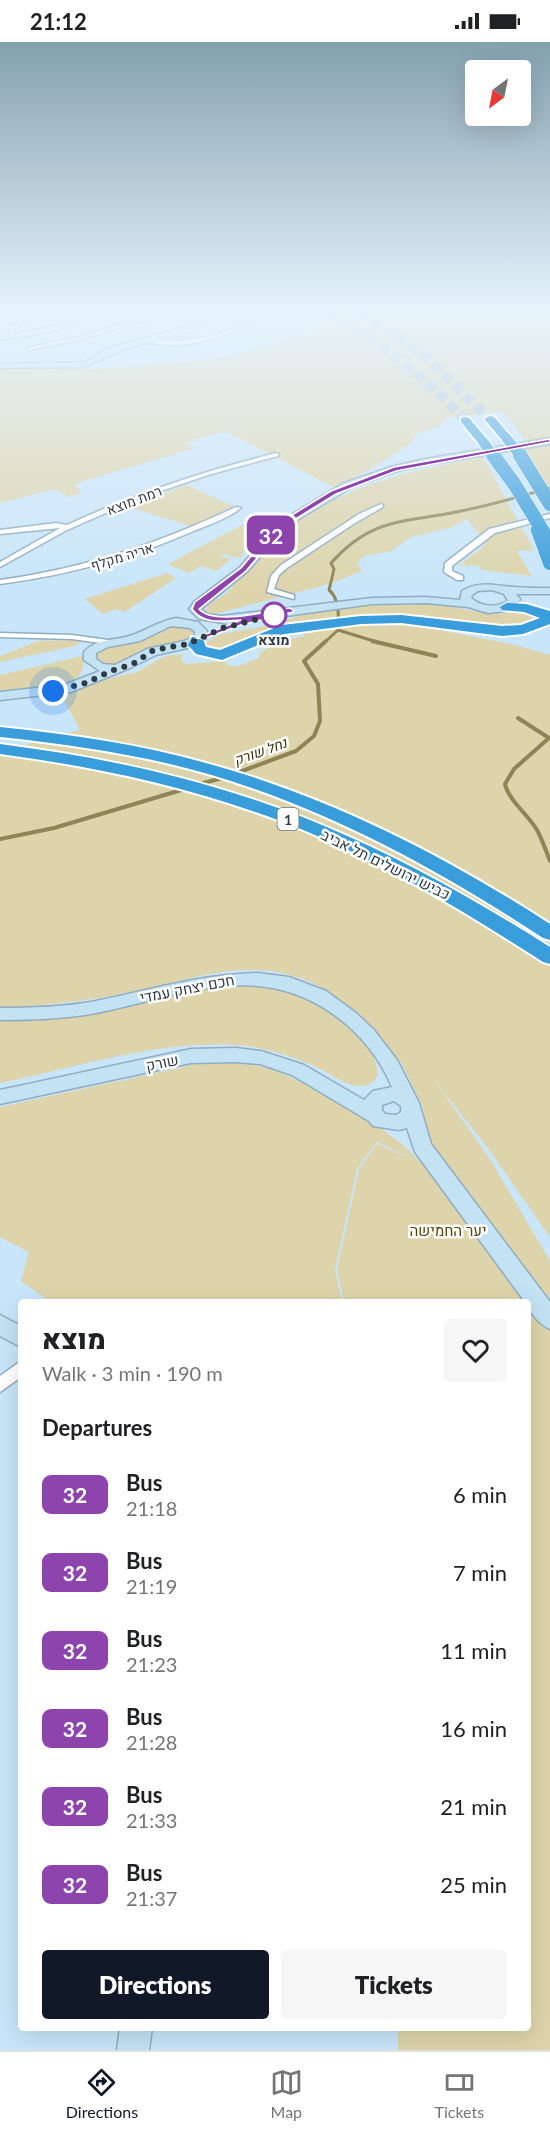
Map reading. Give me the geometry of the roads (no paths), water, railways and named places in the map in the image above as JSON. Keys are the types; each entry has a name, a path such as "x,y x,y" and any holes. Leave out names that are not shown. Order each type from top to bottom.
{"highway":[{"path":"490,419 530,471 550,504"},
{"path":"465,420 531,509 550,543"},
{"path":"531,509 550,563"},
{"path":"510,604 550,618"},
{"path":"199,639 196,645 201,651 222,655 274,633 350,621 401,619 494,631 528,628 550,618"},
{"name":"כביש ירושלים תל אביב","path":"0,732 68,740 170,760 226,774 283,794 343,818 396,844 513,909 550,933"},
{"name":"כביש ירושלים תל אביב","path":"0,749 126,770 194,788 297,822 357,847 411,874 550,957"}],"main road":[{"path":"199,639 200,629 186,620 188,611 236,576 282,525 333,492 364,479 425,462 550,441"},
{"path":"74,687 88,676 90,656 100,646 137,638 161,624 179,608 254,557"},
{"path":"468,598 478,587 516,591 550,591"},
{"path":"500,588 512,594 510,604"},
{"path":"161,624 176,622 210,624 351,603 468,598 486,609 550,591"},
{"path":"209,595 196,606 198,614 211,619 240,618"},
{"path":"0,696 74,687 133,664 154,650 184,645 239,623 296,610"},
{"path":"90,656 99,666 118,668"},
{"name":"חכם יצחק עמדי","path":"0,1014 62,1012 92,1008 215,980 262,977 306,988 321,996 359,1024 385,1055"},
{"name":"שורק","path":"0,1097 158,1063 210,1055 249,1056 274,1061 298,1070 322,1083 352,1104 378,1103"},
{"path":"385,1055 387,1079 378,1103 383,1122 396,1124 407,1119 409,1106"},
{"path":"385,1055 398,1077 422,1147 550,1319"},
{"path":"378,1103 394,1094 409,1106"},
{"path":"0,1325 18,1335"},
{"path":"133,2050 136,2031"}],"street":[{"name":"רמת מוצא","path":"0,565 68,527 161,490 276,455"},
{"path":"291,597 270,590 274,576 344,525 363,513 381,506"},
{"name":"אריה מקלף","path":"0,582 63,572 130,555 184,534 238,508"},
{"path":"460,579 448,572 448,565 488,534 504,527 550,516"},
{"path":"0,532 56,525 68,527"},
{"path":"0,635 72,637 115,643"},
{"path":"72,637 86,642 90,656"},
{"path":"0,1386 18,1371"}],"waterway":[{"name":"נחל שורק","path":"338,630 337,603 329,590 334,569 331,563 360,538 374,530 403,521 479,507 550,488"},
{"name":"נחל שורק","path":"325,642 338,630"},
{"path":"338,630 377,642"},
{"name":"נחל שורק","path":"234,774 296,751 314,736 320,721 318,684 304,661 326,641"},
{"path":"372,641 436,656"},
{"path":"518,718 549,738 514,769 505,784 510,795 537,830 550,861"},
{"name":"נחל שורק","path":"196,785 226,777"},
{"name":"נחל שורק","path":"0,839 54,828 188,788"}],"tunnel":[{"path":"450,405 465,420"},
{"path":"475,405 490,419"}],"place":[{"name":"מוצא","path":"274,615"}],"park label":[{"name":"יער החמישה","path":"448,1230"}]}
